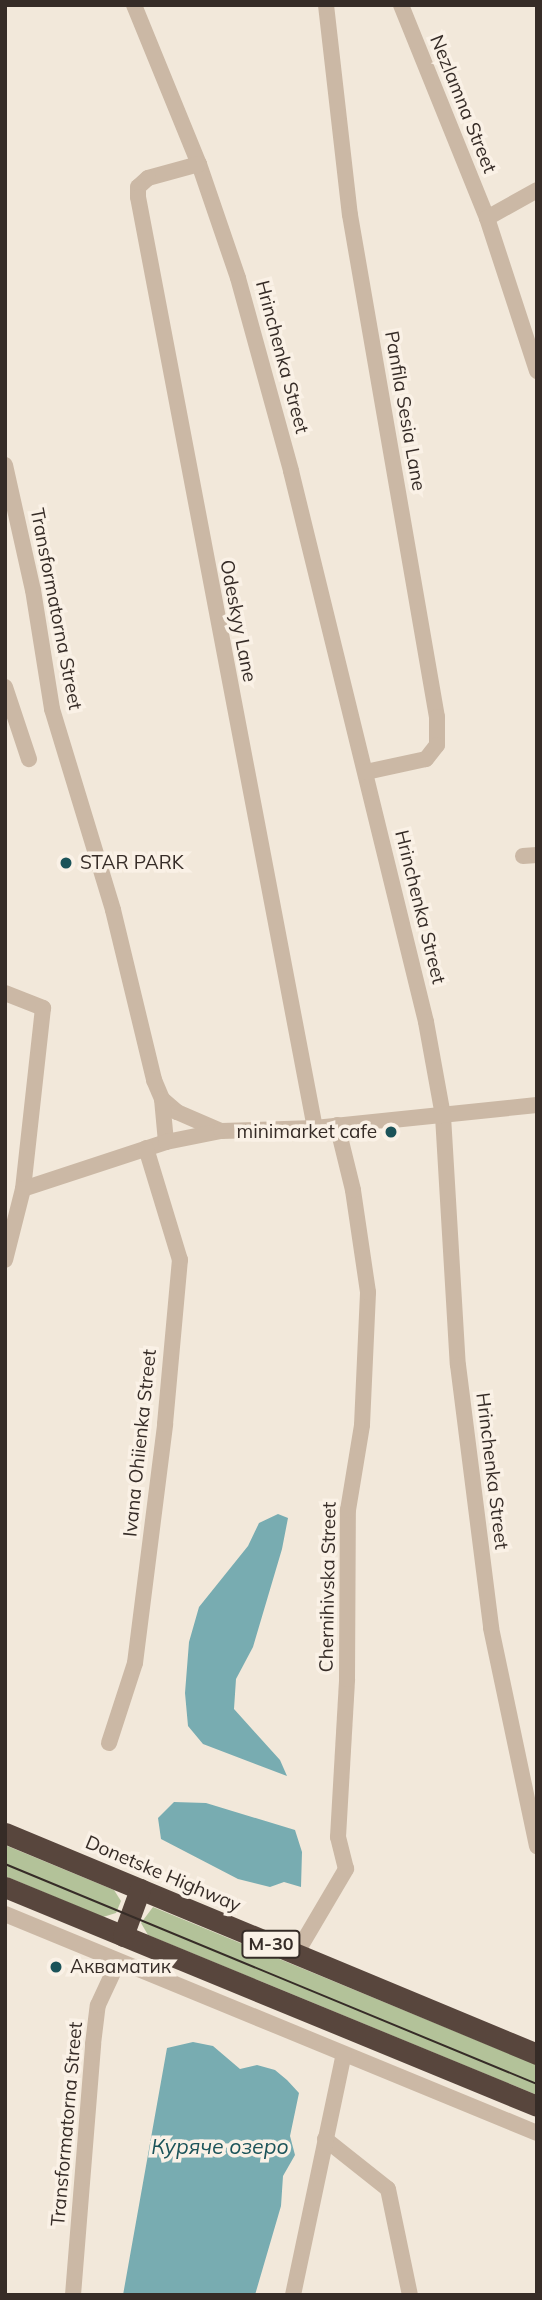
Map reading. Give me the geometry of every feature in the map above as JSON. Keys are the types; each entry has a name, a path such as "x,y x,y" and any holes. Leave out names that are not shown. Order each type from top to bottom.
{"highway":[{"name":"Donetske Highway","path":"5,1833 537,2054"},
{"name":"М-30","path":"5,1887 537,2106"},
{"path":"123,1936 141,1889"}],"street":[{"name":"Hrinchenka Street","path":"134,5 199,164 238,278 292,471 426,1023 443,1116 458,1365 491,1628 537,1846"},
{"name":"Panfila Sesia Lane","path":"326,5 350,215 437,717 437,745 426,759 366,772"},
{"name":"Nezlamna Street","path":"401,5 487,218 537,371"},
{"name":"Odeskyy Lane","path":"199,164 148,178 138,187 138,197 315,1128"},
{"path":"487,218 537,190"},
{"name":"Transformatorna Street","path":"5,465 33,590 52,709 113,910 162,1099 166,1142"},
{"path":"5,687 29,758"},
{"path":"5,993 43,1008 23,1189 5,1260"},
{"path":"162,1099 177,1112 221,1131"},
{"path":"23,1189 166,1142 221,1131 315,1128 537,1105"},
{"name":"Chernihivska Street","path":"296,1954 346,1869 338,1837 347,1679 348,1510 362,1425 368,1292 353,1190 337,1125"},
{"name":"Ivana Ohiienka Street","path":"109,1743 135,1663 166,1424 180,1261 146,1148"},
{"path":"5,1914 537,2133"},
{"name":"Transformatorna Street","path":"73,2295 98,2005 118,1962"},
{"path":"321,2045 330,2021"},
{"path":"293,2295 344,2054"},
{"path":"325,2139 388,2189 410,2295"}],"green space":[{"path":"5,1845 114,1890 121,1901 116,1913 103,1917 5,1876"},
{"path":"153,1907 537,2065 537,2095 148,1935 141,1923"}],"water":[{"path":"278,1514 288,1518 282,1549 253,1647 236,1679 234,1709 280,1760 287,1776 203,1744 188,1726 185,1693 189,1642 199,1607 248,1546 259,1523"},
{"path":"174,1802 206,1803 295,1830 302,1852 301,1887 284,1882 270,1887 238,1879 161,1839 158,1818"},
{"name":"Куряче озеро","path":"193,2042 213,2046 240,2069 257,2065 275,2070 299,2093 290,2136 295,2155 283,2176 281,2206 255,2295 123,2295 167,2048"}],"tram line":[{"path":"5,1864 537,2084"}],"place":[{"name":"STAR PARK","path":"66,863"},
{"name":"minimarket cafe","path":"391,1132"},
{"name":"Акваматик","path":"56,1967"}]}
